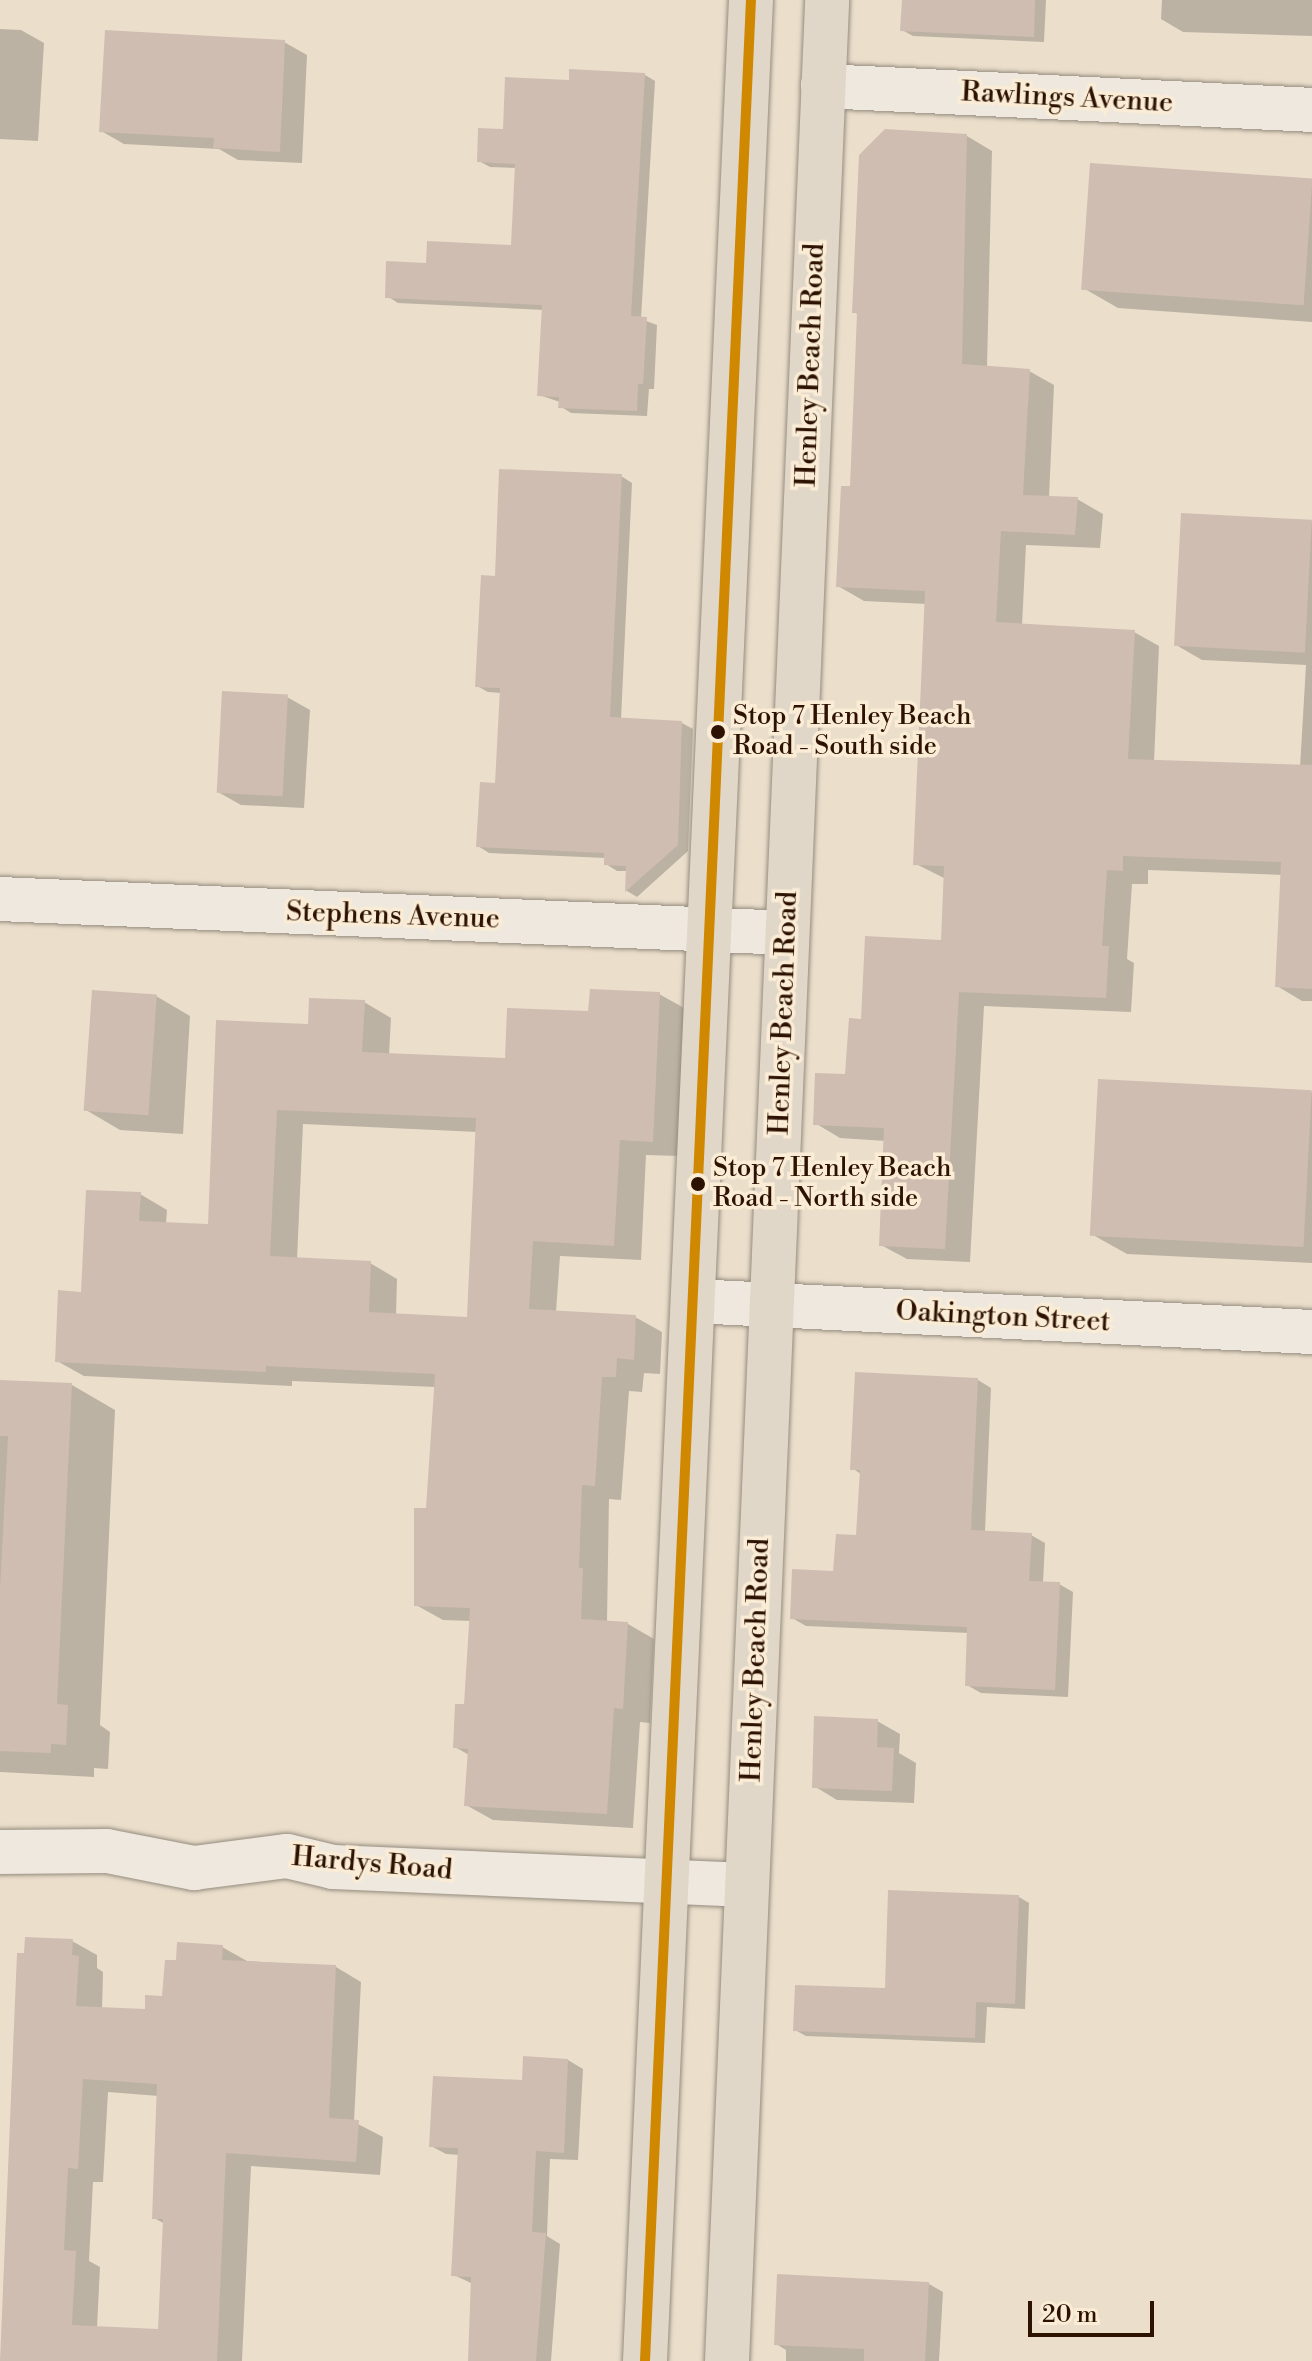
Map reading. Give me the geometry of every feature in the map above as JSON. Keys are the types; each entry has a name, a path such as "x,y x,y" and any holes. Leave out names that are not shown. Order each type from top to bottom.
{"main road":[{"path":"645,2361 751,0"},
{"name":"Henley Beach Road","path":"727,2361 827,0"}],"street":[{"name":"Rawlings Avenue","path":"823,86 1312,110"},
{"name":"Stephens Avenue","path":"0,899 787,933"},
{"name":"Oakington Street","path":"693,1301 1312,1332"},
{"name":"Hardys Road","path":"0,1852 107,1851 194,1868 287,1856 333,1867 747,1885"}],"building":[{"path":"902,0 1035,0 1034,37 900,31"},
{"path":"105,30 285,40 280,152 213,148 214,138 99,132"},
{"path":"569,69 645,73 631,316 647,317 643,384 638,384 637,411 558,408 559,397 537,396 542,305 385,298 386,261 426,263 427,241 511,245 515,164 477,162 478,128 503,129 505,77 569,80"},
{"path":"885,129 967,134 962,364 1030,369 1023,495 1078,497 1075,535 1001,531 996,622 1135,630 1128,759 1312,765 1312,989 1275,987 1281,862 1123,856 1123,871 1107,870 1102,946 1109,946 1106,998 959,992 945,1249 879,1246 884,1128 813,1125 815,1073 845,1074 849,1018 861,1019 865,936 941,940 944,866 913,865 925,591 836,587 841,486 850,486 857,313 852,313 859,155"},
{"path":"1090,163 1312,179 1304,305 1081,290"},
{"path":"499,469 622,474 610,717 682,721 678,845 625,892 626,866 604,865 604,853 476,847 480,782 495,783 500,688 475,687 481,575 495,576"},
{"path":"1181,513 1312,520 1305,653 1174,646"},
{"path":"222,691 288,694 283,796 217,793"},
{"path":"590,989 660,992 653,1142 620,1140 614,1246 533,1241 529,1309 636,1315 634,1360 617,1358 616,1377 602,1377 595,1486 582,1485 581,1619 628,1622 623,1709 614,1708 607,1814 464,1806 468,1749 453,1748 455,1704 464,1704 470,1608 414,1606 414,1508 426,1508 435,1374 266,1366 266,1372 55,1362 58,1290 81,1292 86,1190 141,1192 139,1221 208,1224 216,1020 308,1024 309,998 365,1000 362,1052 505,1058 507,1008 588,1011","holes":["277,1110 476,1118 467,1317 369,1312 371,1261 270,1256"]},
{"path":"92,990 157,995 148,1115 84,1111"},
{"path":"1098,1079 1312,1090 1303,1247 1090,1236"},
{"path":"855,1372 978,1378 971,1530 1032,1533 1029,1581 1060,1582 1055,1690 965,1686 967,1627 790,1619 792,1569 833,1571 836,1534 856,1535 860,1470 850,1470"},
{"path":"0,1380 72,1383 57,1704 68,1705 66,1745 51,1744 51,1753 0,1751 0,1590 8,1436 0,1436"},
{"path":"814,1716 878,1719 877,1747 894,1748 892,1791 812,1788"},
{"path":"888,1890 1019,1895 1015,2004 976,2002 975,2038 793,2031 795,1985 885,1988"},
{"path":"25,1937 73,1939 72,1955 79,1956 76,2006 145,2009 145,1995 162,1996 165,1960 176,1960 177,1942 223,1945 222,1960 336,1965 329,2118 359,2120 356,2162 226,2153 217,2361 0,2361 17,1953 24,1953","holes":["83,2079 157,2084 152,2219 163,2219 158,2329 72,2325 76,2251 64,2250 68,2168 78,2169"]},
{"path":"523,2056 568,2059 564,2153 536,2151 532,2232 546,2233 536,2361 468,2361 471,2277 451,2276 458,2148 429,2147 433,2076 522,2080"},
{"path":"777,2274 929,2282 925,2361 864,2361 864,2349 774,2345"}],"transit line":[{"path":"645,2361 751,0"}],"place":[{"name":"Stop 7 Henley Beach Road - South side","path":"718,732"},
{"name":"Stop 7 Henley Beach Road - North side","path":"698,1184"}]}
